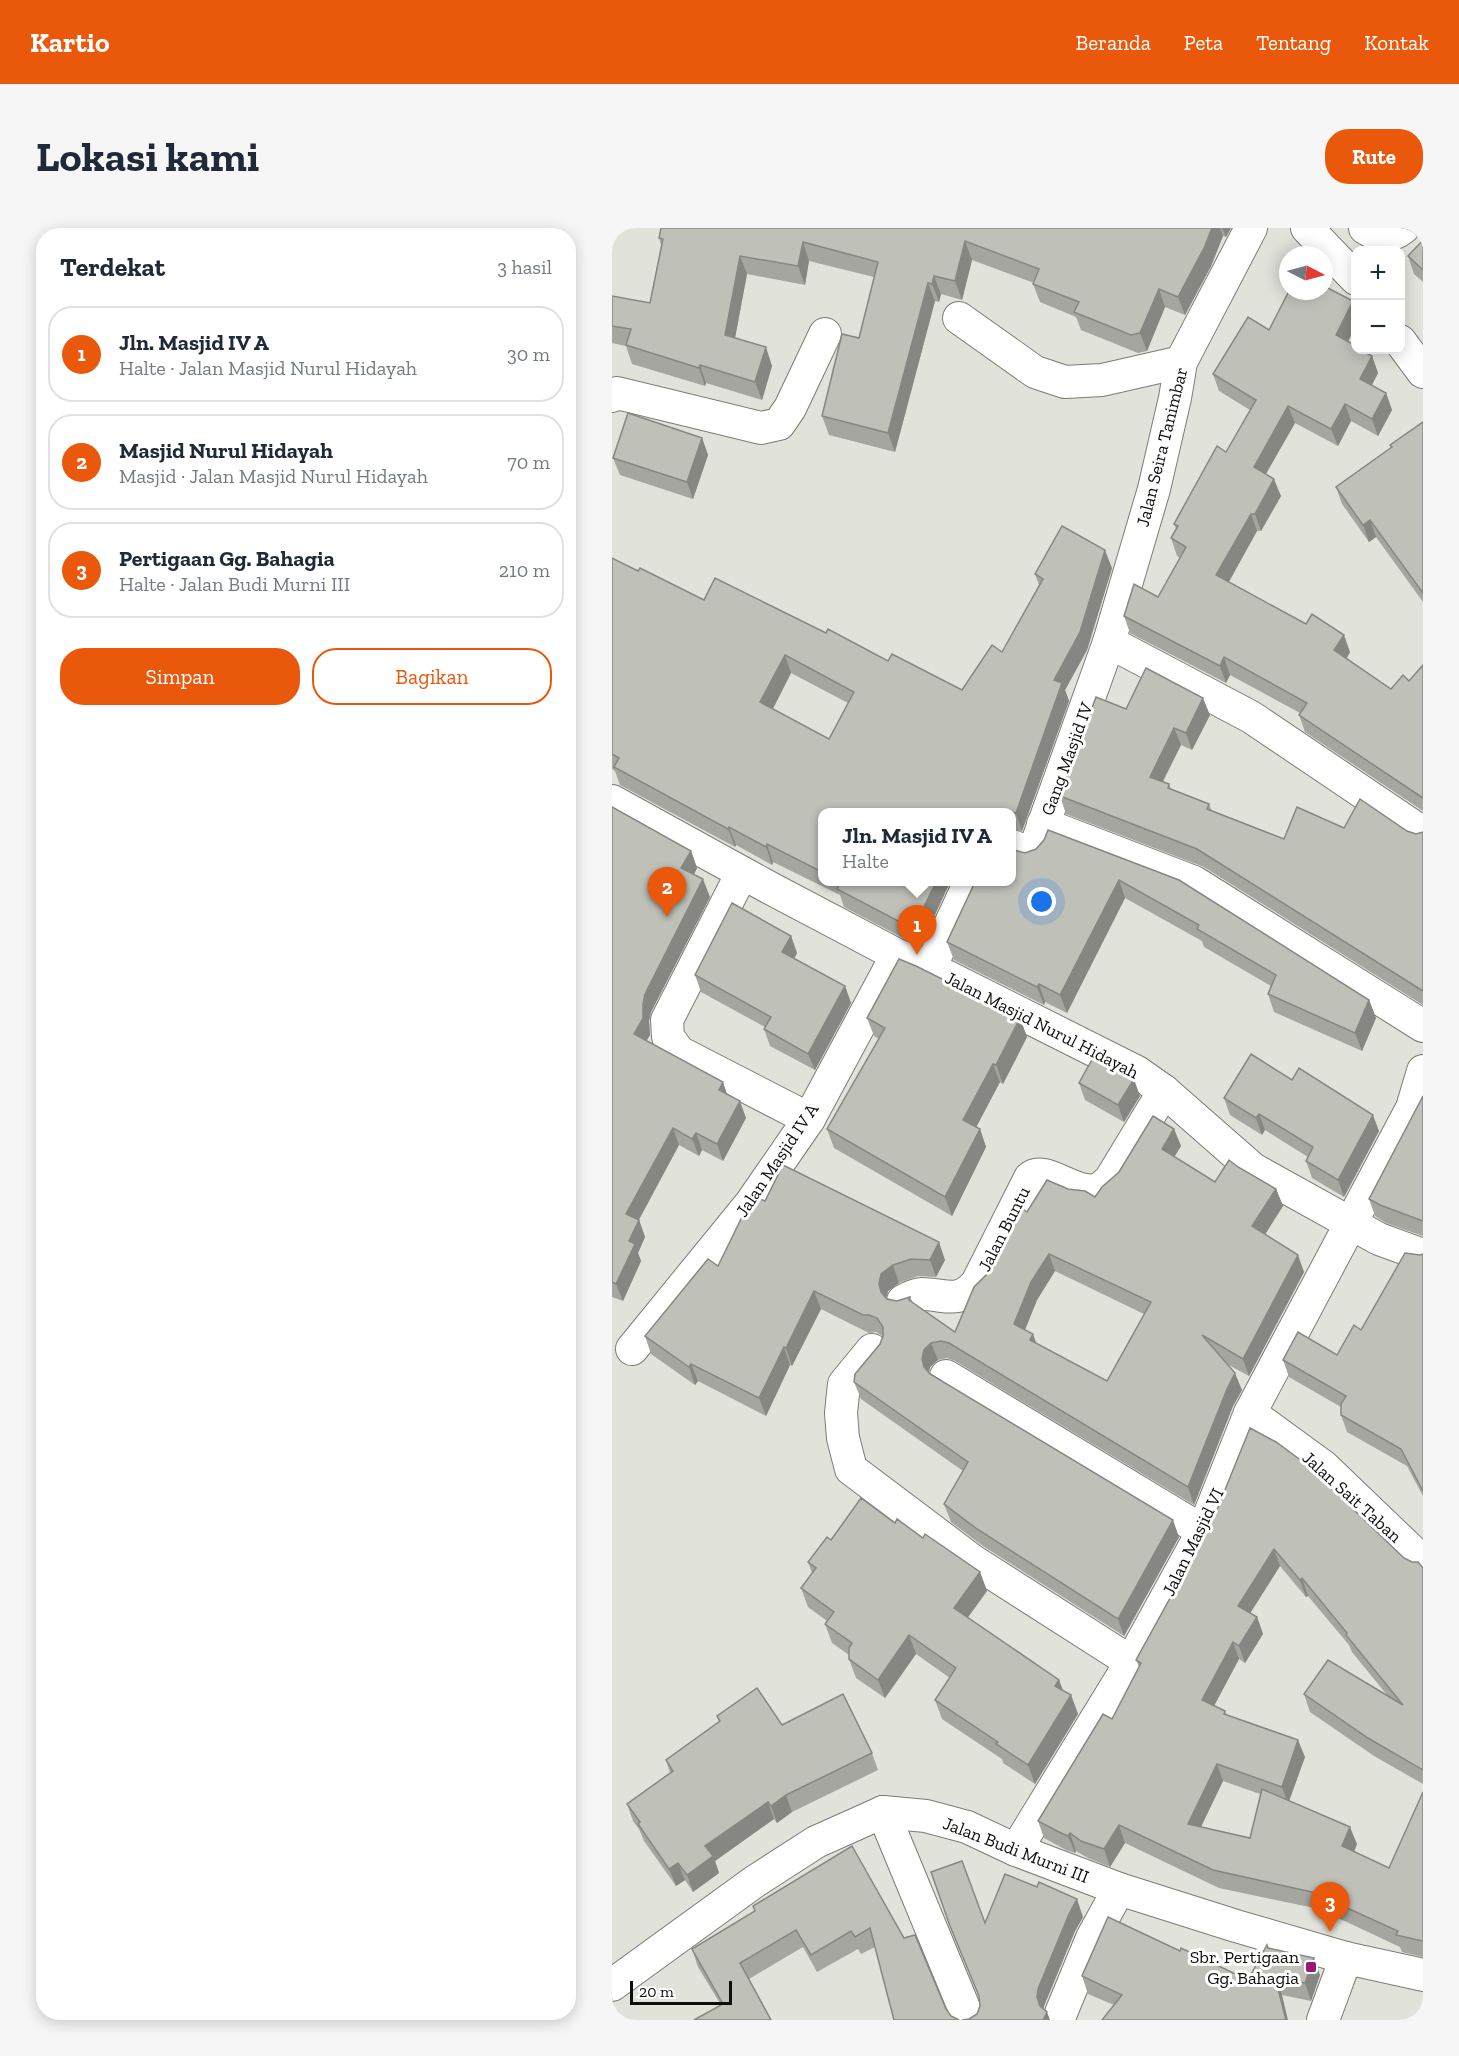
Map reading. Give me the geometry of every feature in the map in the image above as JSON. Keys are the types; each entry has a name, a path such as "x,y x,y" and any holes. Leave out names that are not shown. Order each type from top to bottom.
{"street":[{"name":"Jalan Seira Tanimbar","path":"1109,642 1154,489 1181,362 1251,228"},
{"path":"1307,228 1351,274"},
{"path":"1365,228 1380,236 1396,234 1403,228"},
{"path":"959,318 1035,372 1065,382 1102,380 1181,362"},
{"path":"612,396 617,393 761,428 778,424 790,408 825,334"},
{"path":"1405,347 1423,372"},
{"path":"1109,642 1251,717 1423,833"},
{"name":"Gang Masjid IV","path":"1016,848 1033,853 1109,642"},
{"name":"Jalan Masjid Nurul Hidayah","path":"612,801 741,873 897,955 930,968 1137,1072 1164,1091 1253,1169 1379,1239 1423,1255"},
{"path":"1043,824 1194,882 1423,1026"},
{"path":"741,873 667,1020 668,1037 679,1052 809,1119"},
{"path":"930,968 968,886"},
{"name":"Jalan Masjid IV A","path":"632,1348 751,1203 809,1119 897,955"},
{"name":"Jalan Masjid VI","path":"1016,1850 1131,1662 1203,1531 1250,1413 1412,1108 1423,1071"},
{"name":"Jalan Buntu","path":"903,1301 919,1294 954,1297 968,1294 1034,1174 1040,1173 1089,1191 1100,1189 1110,1180 1164,1091"},
{"path":"872,1350 844,1384 841,1413 843,1438 851,1469 973,1561 1131,1662"},
{"path":"946,1376 1203,1531"},
{"name":"Jalan Sait Taban","path":"1250,1413 1324,1467 1423,1562"},
{"path":"883,1812 969,2020"},
{"name":"Jalan Budi Murni III","path":"612,1985 754,1882 816,1842 883,1812 926,1816 967,1827 1016,1850 1119,1889 1346,1958 1423,1975"},
{"path":"1061,2013 1092,1938 1119,1889"},
{"path":"1323,2020 1346,1958"}],"building":[{"path":"661,228 1212,228 1178,297 1159,289 1140,333 1131,335 1074,312 1079,302 1033,284 1039,269 965,241 955,281 934,276 932,284 928,283 888,433 822,416 842,334 859,338 878,262 803,242 798,266 740,256 725,335 766,347 755,382 700,365 699,368 626,345 631,329 612,326 612,296 650,303 663,239 659,238"},
{"path":"1423,240 1423,270 1408,256"},
{"path":"1333,291 1351,300 1351,305 1336,335 1351,343 1351,354 1372,356 1360,379 1386,393 1372,419 1345,404 1331,429 1288,406 1254,467 1274,479 1255,514 1251,514 1216,575 1306,624 1312,614 1344,635 1334,650 1391,689 1403,675 1409,681 1423,665 1423,798 1299,715 1307,703 1224,657 1220,666 1124,616 1134,584 1158,597 1186,547 1171,538 1178,526 1174,524 1217,446 1226,452 1256,400 1213,374 1248,317 1269,330 1284,300 1333,300"},
{"path":"628,413 702,438 687,482 613,458"},
{"path":"1423,422 1423,593 1370,520 1363,525 1336,487"},
{"path":"1062,526 1105,550 1080,632 1054,680 1062,683 1016,813 1016,808 818,808 818,870 767,844 766,847 729,827 728,829 614,767 619,758 612,754 612,558 638,571 640,568 704,600 715,578 826,633 828,629 888,661 892,654 962,690 992,645 1002,652 1043,579 1035,574","holes":["785,655 854,692 829,739 760,702"]},
{"path":"1146,668 1203,698 1186,733 1174,728 1150,777 1169,784 1168,788 1209,804 1207,809 1284,839 1297,807 1344,828 1360,799 1407,831 1416,834 1423,832 1423,991 1197,849 1060,796 1096,697 1126,709"},
{"path":"612,807 691,851 681,868 703,879 645,994 643,1018 634,1034 723,1082 719,1090 740,1101 717,1144 696,1133 692,1139 673,1128 626,1214 639,1220 629,1241 635,1244 616,1284 612,1282"},
{"path":"1048,830 1179,880 1369,1000 1355,1033 1268,994 1276,975 1197,929 1199,925 1119,880 1060,995 1039,984 1037,987 947,942 973,886 1016,886 1016,850 1025,853 1036,849 1044,840"},
{"path":"839,886 934,886 914,927 837,889"},
{"path":"732,903 791,936 782,952 845,986 808,1054 764,1029 771,1017 695,975"},
{"path":"899,959 1020,1018 996,1065 993,1064 963,1120 980,1129 945,1197 827,1129 885,1028 867,1018"},
{"path":"1251,1054 1292,1080 1299,1068 1373,1115 1338,1180 1306,1161 1313,1147 1259,1114 1256,1118 1224,1098"},
{"path":"1094,1056 1134,1079 1118,1105 1079,1083"},
{"path":"1423,1096 1423,1221 1369,1199"},
{"path":"1153,1116 1174,1129 1162,1149 1215,1182 1229,1160 1276,1189 1252,1226 1298,1255 1243,1359 1202,1335 1235,1373 1188,1487 949,1343 941,1341 931,1343 924,1350 922,1359 924,1367 930,1374 1173,1520 1118,1619 977,1529 944,1504 968,1462 854,1382 855,1374 880,1344 883,1336 883,1327 877,1318 863,1315 814,1291 759,1398 691,1364 689,1367 645,1336 708,1259 718,1266 742,1217 758,1198 765,1201 783,1165 939,1242 930,1260 911,1259 893,1265 881,1274 879,1284 881,1292 887,1299 897,1301 910,1297 909,1300 955,1332 974,1287 987,1274 1020,1207 1027,1212 1047,1180 1068,1189 1085,1191 1095,1197 1102,1187 1119,1172","holes":["1049,1254 1151,1302 1107,1381 1030,1340 1033,1334 1014,1324 1031,1282"]},
{"path":"1405,1253 1423,1254 1423,1491 1401,1449 1341,1415 1341,1404 1346,1396 1283,1360 1298,1332 1337,1355 1354,1325 1361,1330"},
{"path":"1250,1428 1276,1442 1306,1464 1404,1558 1418,1562 1423,1568 1423,1770 1368,1738 1304,1694 1328,1660 1403,1705 1302,1578 1300,1580 1274,1549 1238,1606 1257,1617 1239,1646 1233,1642 1202,1700 1225,1711 1224,1714 1298,1740 1282,1787 1217,1764 1188,1824 1250,1838 1262,1789 1350,1827 1342,1846 1389,1868 1423,1792 1423,1941 1396,1935 1398,1931 1312,1892 1213,1870 1119,1825 1104,1849 1081,1841 1070,1833 1068,1836 1038,1821 1103,1714 1112,1719 1141,1663 1136,1660 1212,1522"},
{"path":"861,1498 895,1523 897,1519 923,1538 925,1534 980,1572 954,1608 1059,1680 1055,1686 1071,1695 1028,1765 935,1700 956,1668 909,1635 878,1680 849,1659 849,1648 852,1643 825,1624 834,1612 801,1588 816,1568 808,1562 827,1537 831,1540"},
{"path":"757,1688 782,1725 843,1694 872,1753 786,1795 771,1806 768,1802 705,1846 713,1856 687,1875 678,1863 669,1869 627,1804 673,1771 666,1760 720,1721 717,1716"},
{"path":"852,1846 904,1938 915,1935 946,2009 951,2016 959,2020 894,2020 870,1928 855,1937 851,1931 811,1955 796,1930 740,1963 771,2020 694,2020 723,2004 692,1949 755,1911 753,1906"},
{"path":"962,1861 985,1923 1005,1874 1037,1887 1039,1882 1077,1899 1038,1989 1037,1997 1040,2006 1047,2012 1043,2020 962,2020 977,2014 980,2006 979,1996 931,1872"},
{"path":"1108,1917 1248,1980 1267,1945 1268,1948 1314,1958 1305,1983 1275,1977 1286,2020 1102,2020 1122,1995 1082,1976"}],"place":[{"name":"Masjid Nurul Hidayah","path":"667,917"},
{"name":"Jln. Masjid IV A","path":"917,955"},
{"name":"Pertigaan Gg. Bahagia","path":"1330,1932"},
{"name":"Sbr. Pertigaan Gg. Bahagia","path":"1311,1967"}]}
